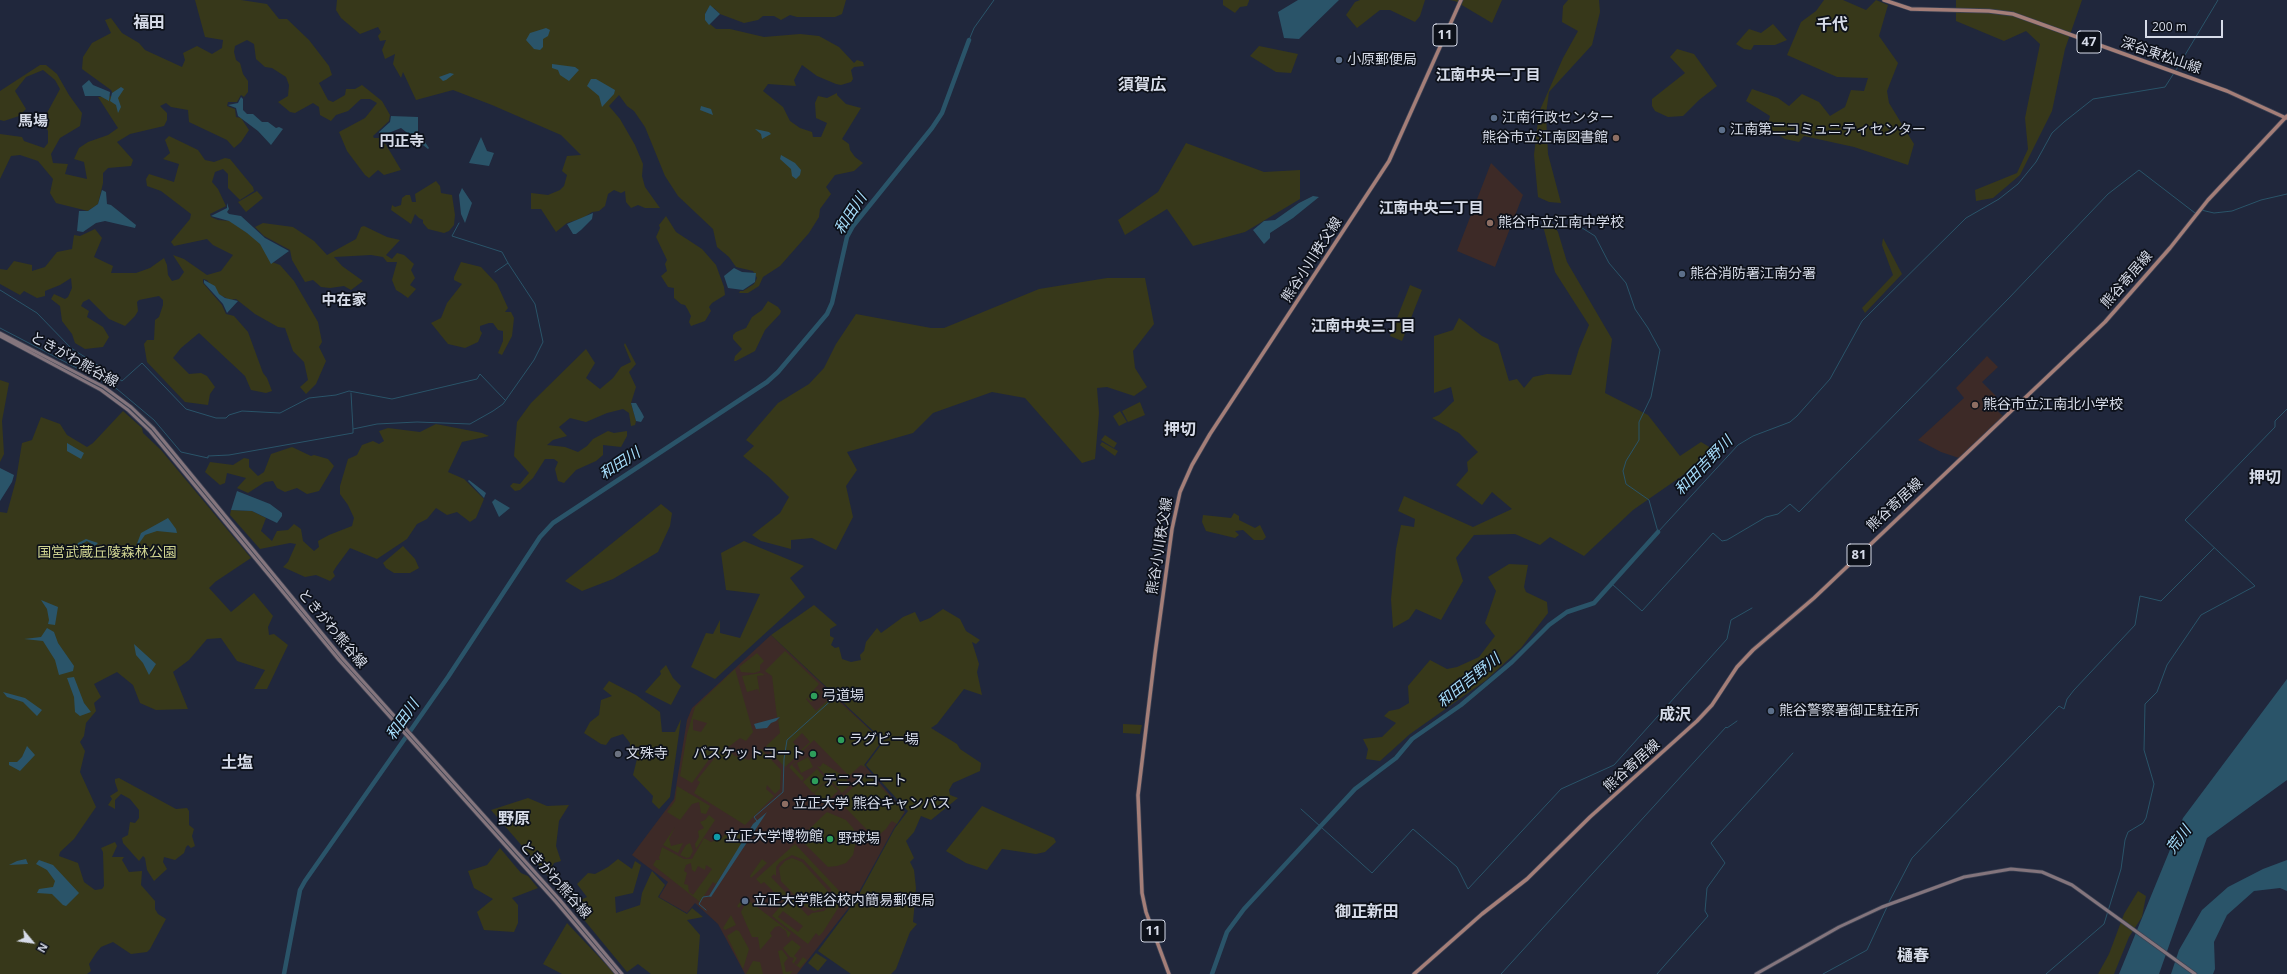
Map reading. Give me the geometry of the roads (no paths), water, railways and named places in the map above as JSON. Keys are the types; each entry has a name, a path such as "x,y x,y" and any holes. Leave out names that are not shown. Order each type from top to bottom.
{"main road":[{"name":"熊谷小川秩父線","path":"1169,974 1146,912 1142,893 1138,795 1172,529 1180,492 1192,465 1210,434 1389,161 1461,0"},
{"name":"深谷東松山線","path":"1884,0 1911,9 1989,11 2013,14 2227,91 2287,117"},
{"name":"熊谷寄居線","path":"1414,974 1482,914 1527,879 1590,817 1697,721 1712,705 1737,667 1753,650 1819,593 2105,322 2170,248 2208,200 2287,117"},
{"name":"ときがわ熊谷線","path":"0,333 104,387 146,421 342,659 400,726"},
{"name":"ときがわ熊谷線","path":"0,336 91,384 128,410 143,424 339,660 559,900 622,974"},
{"name":"ときがわ熊谷線","path":"414,741 556,902 617,974"},
{"path":"1756,974 1822,936 1876,910 1922,892 1982,872 2011,868 2042,872 2072,885 2105,907 2195,974"}],"water":[{"path":"1298,0 1339,0 1299,39 1284,38 1278,12"},
{"path":"710,5 720,14 709,25 705,20 705,14"},
{"path":"546,28 550,30 548,36 543,39 543,47 540,50 534,49 526,40 530,33"},
{"path":"552,64 575,67 579,70 569,81 560,75 558,70 552,68"},
{"path":"450,73 454,74 446,80 443,81 439,77"},
{"path":"591,79 596,79 615,90 614,94 602,107 599,96 587,86"},
{"path":"89,80 93,85 110,92 109,101 100,96 85,96 82,86"},
{"path":"121,87 124,89 118,98 121,107 118,113 116,105 110,101 112,93"},
{"path":"241,97 243,99 243,110 247,114 253,114 262,122 268,122 276,128 279,127 283,129 271,145 258,131 238,116 236,108 228,105 238,103"},
{"path":"701,106 711,109 713,115 700,110"},
{"path":"391,116 418,117 418,132 429,148 428,149 401,128 381,136 379,132 390,122"},
{"path":"755,129 769,132 771,134 762,139 761,134"},
{"path":"481,137 487,151 494,153 489,166 469,163"},
{"path":"781,155 795,163 801,170 800,175 796,179 792,176 791,169 780,159"},
{"path":"462,188 472,203 465,223 461,214 459,195"},
{"path":"102,190 106,192 107,204 111,205 136,225 135,228 105,221 96,223 83,232 77,231 79,211 88,211 98,204"},
{"path":"1313,196 1319,197 1293,218 1270,233 1270,238 1264,244 1253,230 1264,221 1275,220 1299,203"},
{"path":"227,203 229,209 227,212 229,214 241,216 265,238 289,251 271,264 260,244 247,233 229,221 211,216 227,208"},
{"path":"593,213 592,219 576,234 573,234 567,224"},
{"path":"734,268 742,272 756,273 755,282 743,290 728,288 724,276"},
{"path":"204,280 215,286 219,294 225,298 238,301 227,313 223,304 204,283"},
{"path":"631,403 636,403 642,413 644,417 641,422 636,421"},
{"path":"67,443 84,453 81,459 67,451"},
{"path":"0,468 14,475 12,482 0,501"},
{"path":"469,480 486,493 484,498 468,481"},
{"path":"237,491 270,504 282,513 282,516 277,523 252,511 231,510"},
{"path":"495,499 510,508 499,517 492,502"},
{"path":"168,518 176,529 177,533 157,531 145,535 135,549 141,533"},
{"path":"86,539 98,543 95,546 87,541 80,545 78,550 75,550 78,543"},
{"path":"41,600 58,607 55,625 48,624 49,620 47,609"},
{"path":"47,628 54,632 58,643 74,666 73,671 59,675 55,660 43,641 24,639 41,637"},
{"path":"134,644 156,664 149,675 143,663 136,655"},
{"path":"74,677 84,703 91,712 80,716 75,712 74,697 67,678"},
{"name":"荒川","path":"2287,679 2287,780 2207,838 2159,974 2119,974 2183,818"},
{"path":"3,692 25,698 42,710 37,716 23,702 7,697"},
{"path":"780,717 771,723 767,728 756,729 754,724"},
{"path":"27,746 35,755 20,771 9,765 9,762 17,762 22,757"},
{"path":"767,812 711,897 709,896 753,824"},
{"path":"26,859 28,864 9,865 17,861"},
{"path":"39,860 53,865 79,893 66,906 52,894 37,893 39,889 53,887 55,881 47,870 36,864"},
{"path":"2287,860 2287,891 2280,888 2254,891 2227,915 2214,942 2215,969 2213,974 2171,974 2179,950 2202,910 2228,887 2263,869"}],"waterway":[{"name":"和田川","path":"969,40 974,28 994,0"},
{"name":"和田吉野川","path":"2176,70 2218,0"},
{"name":"和田川","path":"284,974 300,890 305,881 448,677 540,537 553,523 767,382 778,372 827,314 832,303 847,237 853,226 932,128 942,113 969,40"},
{"name":"和田吉野川","path":"1658,532 1738,445 1753,436 1790,422 1797,416 1830,379 1862,321 1966,218 1999,199 2018,184 2036,162 2052,133 2064,122 2093,99 2165,87 2174,73"},
{"path":"1612,584 1642,611 1713,533 1722,541 1727,540 1766,517 1778,514 1790,504 1799,512 2009,298 2108,194 2139,170 2195,213 2198,210"},
{"path":"2201,210 2214,213 2232,211 2261,200 2287,194"},
{"path":"1563,216 1595,236 1609,263 1626,283 1635,309 1648,328 1660,350 1651,397 1639,422 1639,440 1626,461 1623,471 1626,484 1649,500 1658,532"},
{"path":"459,223 452,236 502,252 508,263 495,272"},
{"path":"0,328 117,389 154,420 181,452 208,458 208,456 229,455 353,433 353,429 377,424 417,422 470,424 493,411 503,404 534,360 543,342 535,304 508,263"},
{"path":"0,290 37,313 71,348 122,381 142,363 186,409 216,418 226,418 229,415 242,411 280,413 309,398 336,395 349,391 392,399 477,379 480,374 505,400"},
{"path":"351,393 353,429"},
{"path":"2046,974 2104,924 2121,869 2125,840 2128,832 2143,823 2146,818 2154,784 2144,750 2145,704 2157,692 2167,665 2201,615 2255,586 2185,520 2275,427 2275,421 2287,409"},
{"name":"和田吉野川","path":"1212,974 1227,932 1244,909 1355,789 1396,758 1412,739 1461,705 1512,662 1549,625 1567,612 1594,603 1658,532"},
{"path":"1889,902 1912,858 2059,706 2064,709 2067,699 2074,690 2135,625 2140,596 2161,601 2214,548"},
{"path":"1301,809 1372,873 1413,829 1457,867 1468,889 1561,789 1614,765 1727,639 1731,620 1752,608"},
{"path":"757,821 754,817 783,792 784,759 787,740 835,697"},
{"path":"1501,974 1726,727 1727,728 1737,721"},
{"path":"1657,974 1708,916 1705,911 1707,888 1725,863 1711,843 1793,753"},
{"path":"706,910 699,904 703,897 710,896"},
{"path":"1823,974 1867,950 1887,907"}],"place":[{"name":"小原郵便局","path":"1339,60"},
{"name":"江南行政センター","path":"1494,118"},
{"name":"江南第二コミュニティセンター","path":"1722,130"},
{"name":"熊谷市立江南図書館","path":"1616,138"},
{"name":"熊谷市立江南中学校","path":"1490,223"},
{"name":"熊谷消防署江南分署","path":"1682,274"},
{"name":"熊谷市立江南北小学校","path":"1975,405"},
{"name":"弓道場","path":"814,696"},
{"name":"熊谷警察署御正駐在所","path":"1771,711"},
{"name":"ラグビー場","path":"841,740"},
{"name":"文殊寺","path":"618,754"},
{"name":"バスケットコート","path":"813,754"},
{"name":"テニスコート","path":"815,781"},
{"name":"立正大学 熊谷キャンパス","path":"785,804"},
{"name":"立正大学博物館","path":"717,837"},
{"name":"野球場","path":"830,839"},
{"name":"立正大学熊谷校内簡易郵便局","path":"745,901"}],"district":[{"name":"福田","path":"149,23"},
{"name":"千代","path":"1832,25"},
{"name":"江南中央一丁目","path":"1488,76"},
{"name":"須賀広","path":"1142,85"},
{"name":"馬場","path":"33,122"},
{"name":"円正寺","path":"402,142"},
{"name":"江南中央二丁目","path":"1431,209"},
{"name":"中在家","path":"344,301"},
{"name":"江南中央三丁目","path":"1363,327"},
{"name":"押切","path":"1180,430"},
{"name":"押切","path":"2265,478"},
{"name":"成沢","path":"1675,715"},
{"name":"土塩","path":"237,763"},
{"name":"野原","path":"514,819"},
{"name":"御正新田","path":"1367,912"},
{"name":"樋春","path":"1913,956"}],"park label":[{"name":"国営武蔵丘陵森林公園","path":"107,553"}]}
